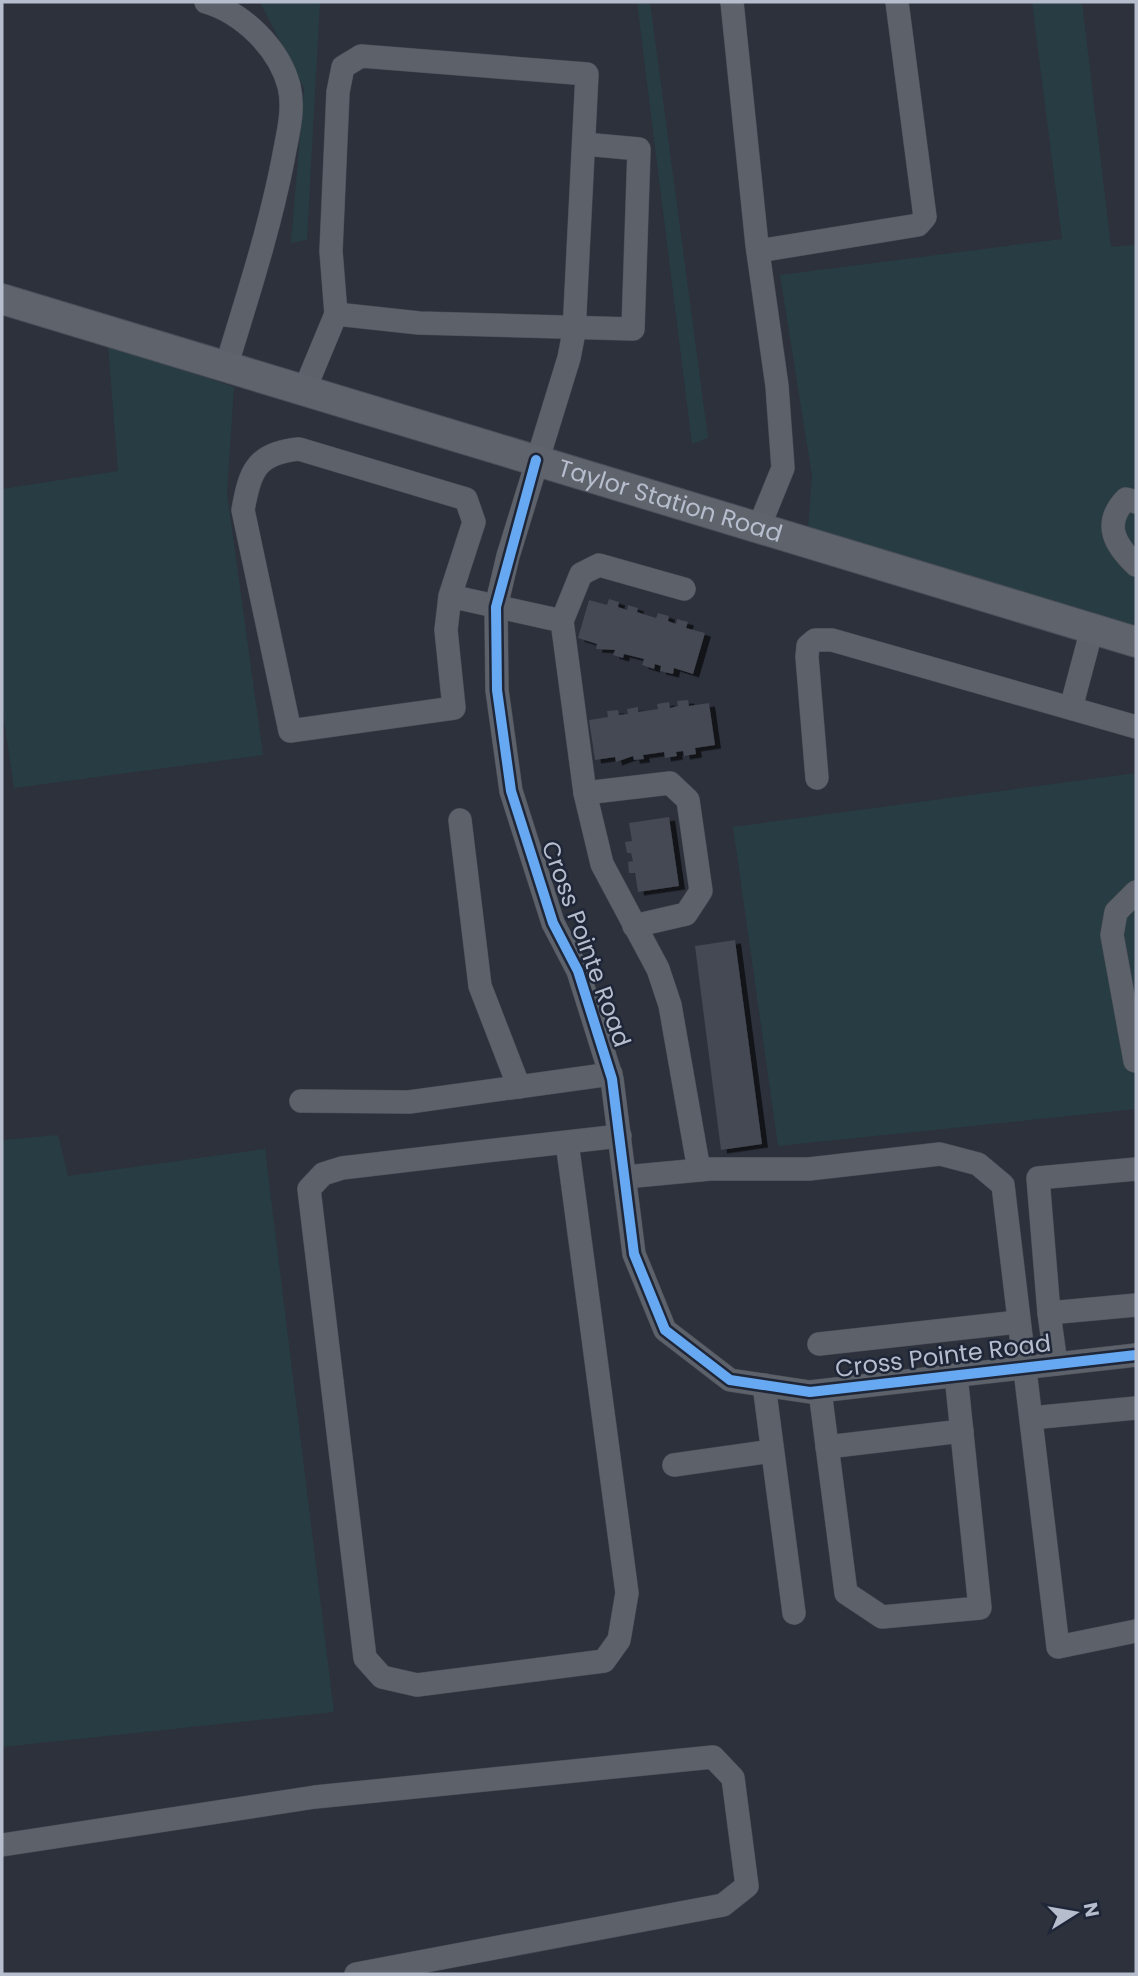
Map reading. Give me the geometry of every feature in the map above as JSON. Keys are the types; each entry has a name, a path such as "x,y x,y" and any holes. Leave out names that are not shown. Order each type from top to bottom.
{"main road":[{"name":"Taylor Station Road","path":"2,299 1136,642"}],"street":[{"path":"206,2 237,16 261,37 278,61 289,86 291,115 271,218 226,367"},
{"path":"732,2 758,251 777,386 783,468 759,527"},
{"path":"758,251 918,225 925,217 897,2"},
{"name":"Cross Pointe Road","path":"335,314 331,251 338,92 343,67 361,56 587,74 575,329 569,358 536,460 496,607 497,690 511,791 553,923 578,971 611,1074 634,1254 665,1330 730,1380 820,1391 1136,1355"},
{"path":"304,391 335,314 419,323 633,329 639,149 584,144"},
{"path":"299,449 466,499 474,522 450,596 446,630 454,708 290,731 243,510 248,481 257,465 275,451 299,449"},
{"path":"1136,502 1126,499 1115,510 1112,524 1119,548 1136,565"},
{"path":"684,589 599,565 581,574 562,621 585,793 602,864 658,969 670,1005 699,1170"},
{"path":"450,596 562,621"},
{"path":"1070,708 1091,629"},
{"path":"817,778 807,657 808,646 816,640 832,640 1136,727"},
{"path":"585,793 670,783 688,800 701,891 686,914 635,926"},
{"path":"460,820 480,986 519,1087"},
{"path":"1135,1061 1111,935 1116,912 1136,892"},
{"path":"301,1101 410,1102 611,1074"},
{"path":"567,1142 627,1593 619,1640 604,1661 416,1685 382,1677 365,1658 309,1189 323,1174 342,1168 567,1142 620,1136"},
{"path":"625,1177 699,1170 809,1169 940,1154 978,1164 1003,1185 1058,1647 1136,1631"},
{"path":"1056,1364 1038,1178 1136,1169"},
{"path":"1049,1313 1136,1305"},
{"path":"819,1344 1018,1322"},
{"path":"820,1391 846,1593 882,1617 980,1608 956,1375"},
{"path":"764,1385 794,1613"},
{"path":"1031,1418 1136,1408"},
{"path":"827,1447 962,1431"},
{"path":"674,1465 772,1451"},
{"path":"2,1845 315,1797 713,1757 733,1778 747,1886 723,1905 356,1974"}],"shaded area":[{"path":"260,2 320,2 307,240 291,243 304,88"},
{"path":"637,2 650,2 708,438 692,444"},
{"path":"1032,2 1082,2 1111,247 1136,245 1136,631 808,528 812,476 780,275 1062,239"},
{"path":"108,345 234,387 227,493 263,755 14,788 2,706 2,489 118,471"},
{"path":"1136,773 1136,1109 778,1146 733,827"},
{"path":"58,1135 68,1176 265,1149 334,1712 2,1747 2,1140"}],"building":[{"path":"609,599 619,602 618,607 627,610 628,605 638,608 637,612 656,618 658,613 669,616 668,621 676,624 677,619 688,622 686,628 705,633 693,674 674,668 673,674 660,671 661,666 655,664 654,669 642,665 644,659 624,654 623,658 613,655 615,650 596,649 597,644 578,638 589,600 607,605"},
{"path":"688,700 689,706 709,703 715,745 695,748 696,754 684,756 683,751 676,752 677,756 665,758 664,752 643,755 644,759 634,760 633,756 616,762 615,757 595,760 589,720 608,717 607,711 618,710 619,715 628,714 627,709 638,707 638,712 658,709 657,704 669,702 670,708 678,706 677,701"},
{"path":"669,817 679,886 638,892 635,873 629,873 628,862 633,861 631,853 627,853 625,842 632,841 629,823"},
{"path":"735,940 762,1144 721,1150 695,946"}],"cycle path":[{"path":"536,460 496,607 497,690 511,791 553,923 578,971 612,1079 634,1254 665,1330 730,1380 810,1392 1136,1355"}]}
